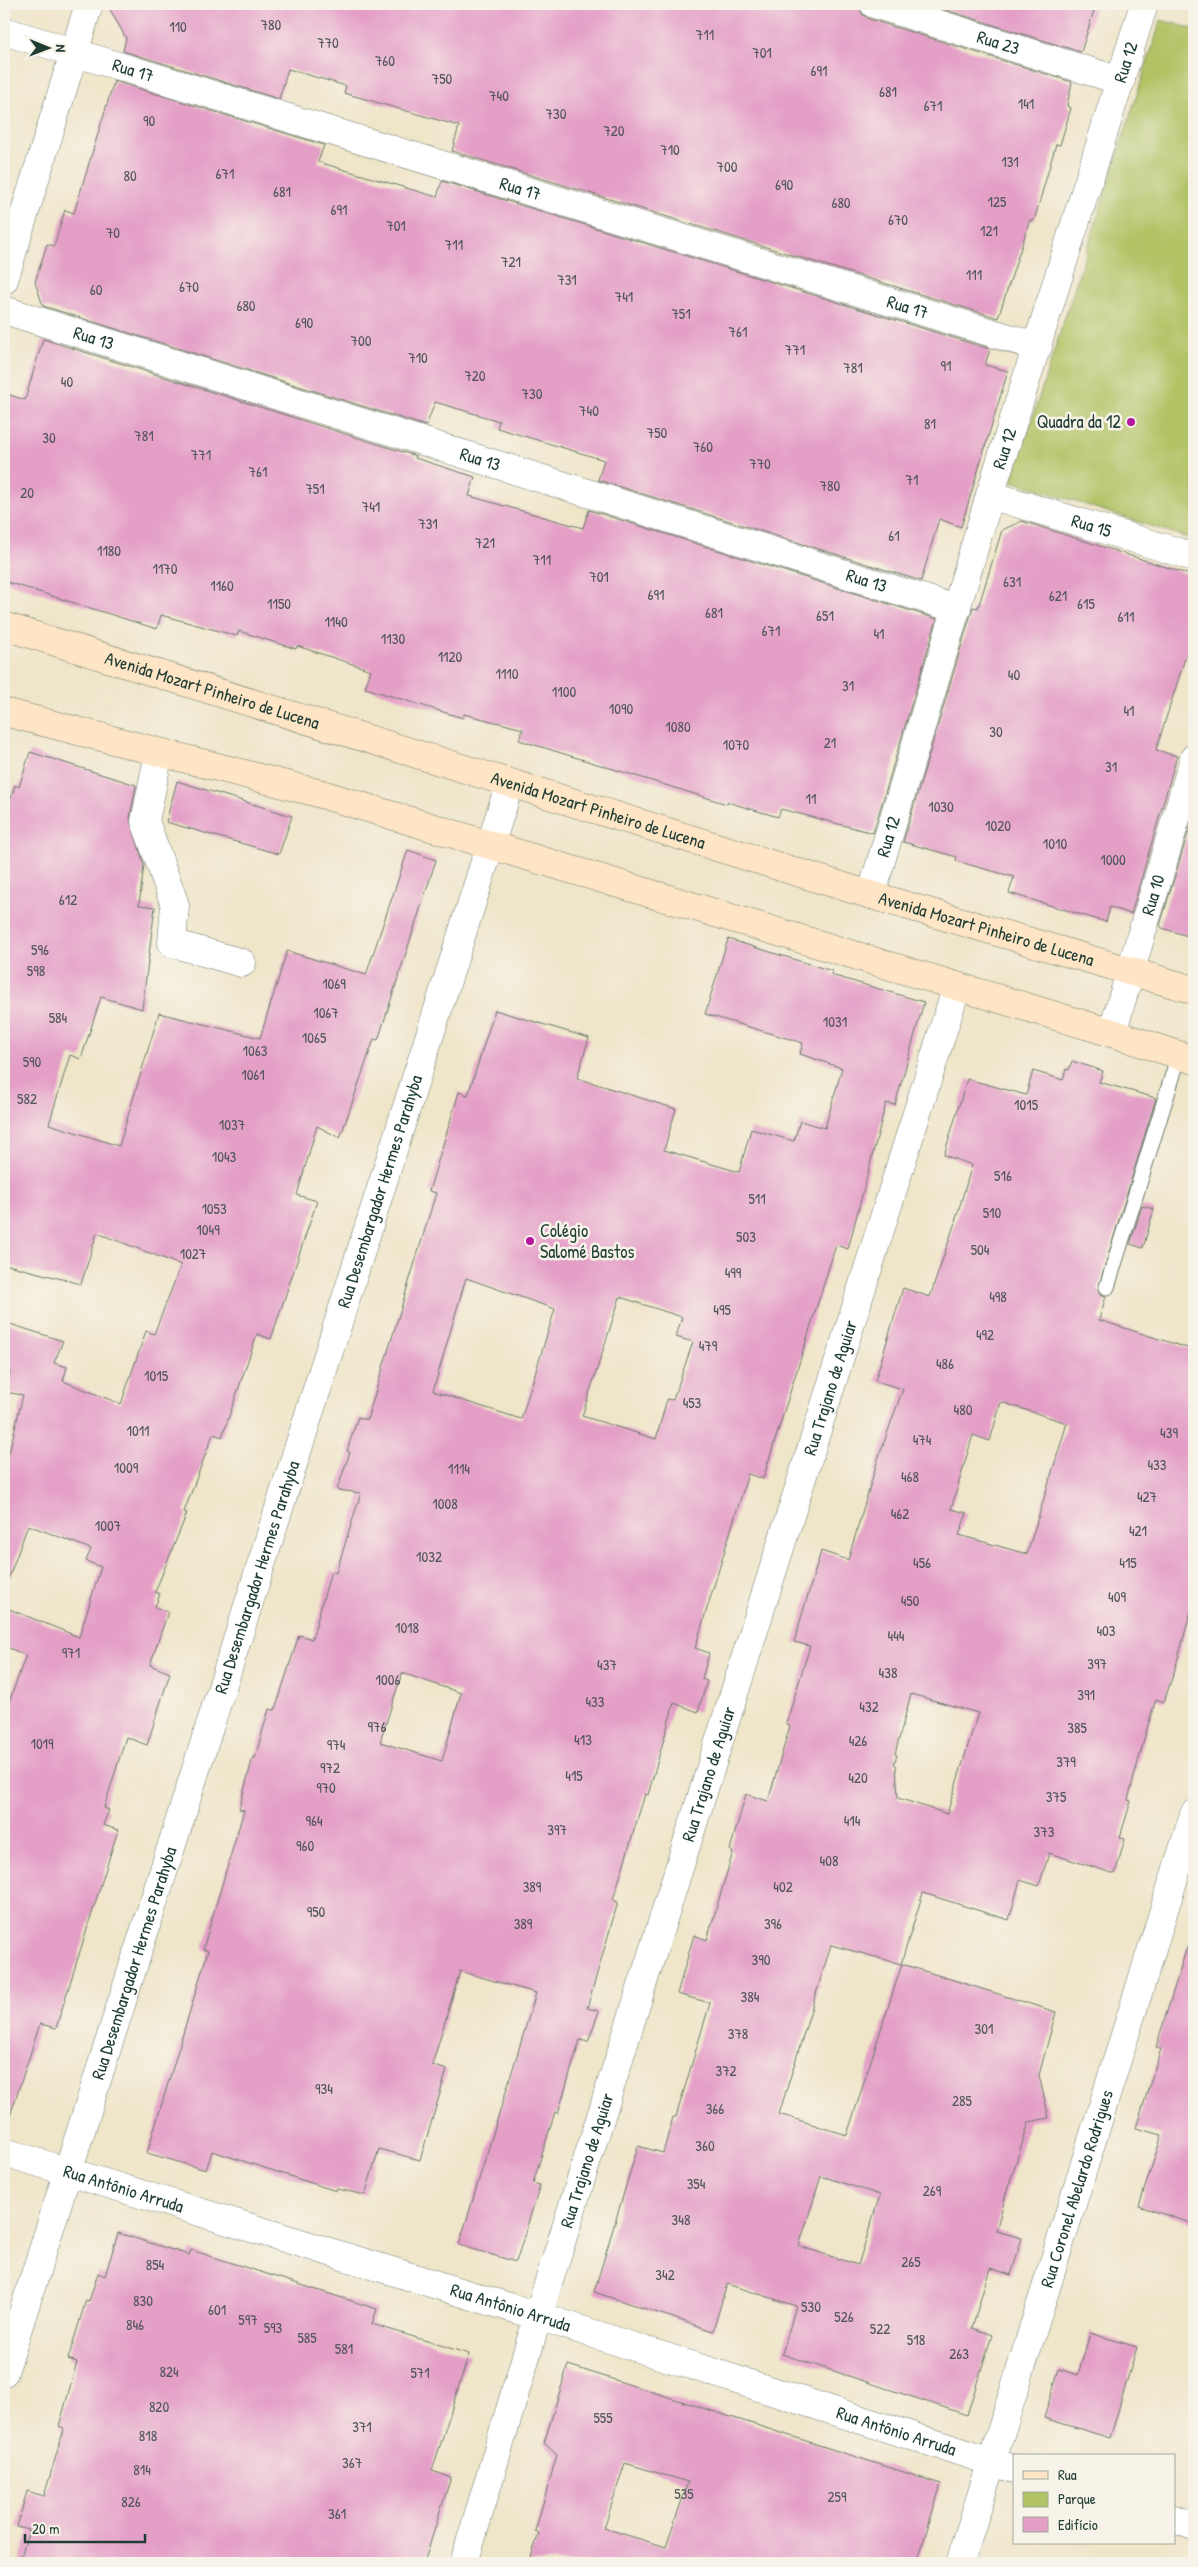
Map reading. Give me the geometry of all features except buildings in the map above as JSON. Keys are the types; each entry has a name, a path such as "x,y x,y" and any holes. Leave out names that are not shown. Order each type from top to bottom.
{"main road":[{"name":"Avenida Mozart Pinheiro de Lucena","path":"4,626 871,895 1194,990"},
{"path":"4,714 318,793 491,847 1112,1033 1187,1058"}],"street":[{"path":"4,280 89,4"},
{"name":"Rua 23","path":"874,4 1121,81"},
{"name":"Rua 12","path":"871,895 990,495 1144,4"},
{"name":"Rua 17","path":"4,31 1038,346"},
{"name":"Rua 13","path":"4,310 957,609"},
{"name":"Rua 15","path":"990,495 1194,557"},
{"path":"159,753 145,821 174,905 172,943 242,962"},
{"name":"Rua 10","path":"1112,1033 1194,758"},
{"name":"Rua Desembargador Hermes Parahyba","path":"4,2372 66,2171 510,783"},
{"name":"Rua Trajano de Aguiar","path":"464,2563 538,2316 957,986"},
{"name":"Rua Coronel Abelardo Rodrigues","path":"960,2563 1003,2466 1194,1814"},
{"name":"Rua Antônio Arruda","path":"4,2152 538,2316 1003,2466"},
{"path":"1176,2520 1194,2526"}],"lane":[{"path":"1107,1287 1187,1058"}],"green space":[{"path":"1161,20 1194,29 1194,540 1012,481"}],"place":[{"name":"Quadra da 12","path":"1131,422"},
{"name":"Colégio Salomé Bastos","path":"530,1241"}]}
